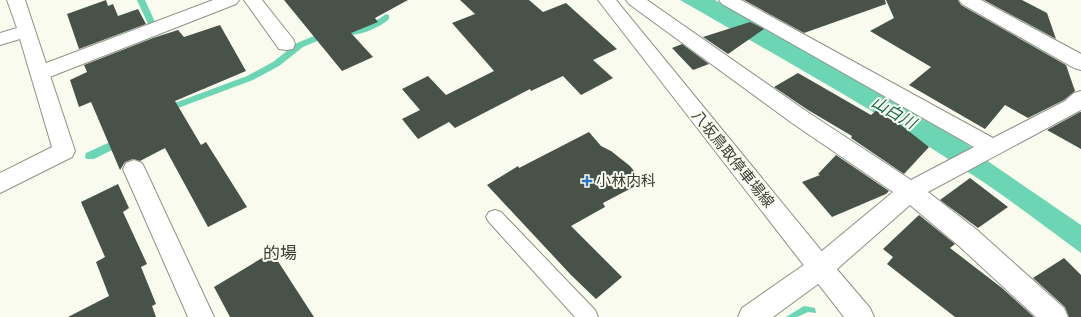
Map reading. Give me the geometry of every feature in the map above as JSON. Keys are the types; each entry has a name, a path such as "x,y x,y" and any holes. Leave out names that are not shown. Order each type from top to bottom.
{"street":[{"path":"0,184 64,151 16,0"},
{"path":"40,73 230,0"},
{"path":"254,0 286,44"},
{"name":"八坂鳥取停車場線","path":"607,0 820,268 861,317"},
{"path":"635,0 799,117 910,192 968,238 1055,317"},
{"path":"728,0 993,148"},
{"path":"968,0 1081,63"},
{"path":"0,39 27,31"},
{"path":"751,317 820,268 910,192 1072,106 1081,98"},
{"path":"134,169 201,317"}],"lane":[{"path":"495,217 588,317"}],"water":[{"name":"山白川","path":"680,0 715,0 960,138 989,162 1081,225 1081,253 997,191 933,149 826,84"},
{"path":"804,306 815,308 816,313 808,312 797,317 786,317"}],"building":[{"path":"106,0 108,6 113,4 118,16 138,9 146,24 79,49 67,14"},
{"path":"284,0 408,0 375,18 378,22 351,33 373,57 342,71"},
{"path":"460,0 529,0 543,12 566,3 617,49 593,60 613,78 581,95 563,76 531,91 530,89 455,128 449,122 418,139 402,119 420,110 402,89 428,76 446,95 494,71 452,23 475,14"},
{"path":"744,0 885,0 886,4 804,33"},
{"path":"886,0 958,0 961,5 1066,65 1075,91 1064,100 1028,118 1005,105 985,129 909,85 931,67 870,31 894,18"},
{"path":"984,0 1022,0 1047,13 1056,39"},
{"path":"750,22 764,29 728,54 703,37"},
{"path":"220,25 246,71 175,101 201,145 206,142 247,207 208,227 165,148 140,161 133,159 125,162 120,170 91,102 79,107 70,80 87,72 84,65 153,38 178,30 184,37"},
{"path":"682,44 709,64 693,70 672,48"},
{"path":"798,73 871,115 879,108 929,147 904,174 851,138 852,136 808,110 774,87"},
{"path":"1080,112 1081,149 1047,130"},
{"path":"589,132 601,146 611,151 630,166 643,182 603,203 605,207 571,226 622,277 596,299 571,275 487,185 518,166 519,168"},
{"path":"836,155 889,191 886,194 832,217 802,182 820,175 818,174"},
{"path":"970,178 1008,207 978,228 940,200"},
{"path":"118,184 129,208 123,212 147,264 141,267 156,304 152,306 156,317 68,317 109,296 96,262 105,257 81,202"},
{"path":"919,215 955,244 950,248 1002,288 1034,317 955,317 887,264 893,257 883,249"},
{"path":"272,252 314,317 230,317 214,287"},
{"path":"1064,258 1081,275 1081,317 1069,317 1065,307 1033,278"}],"waterway":[{"path":"141,0 151,22"},
{"path":"342,31 371,28 386,17"},
{"path":"167,113 175,106 250,78 276,64 300,45 326,34"},
{"path":"90,156 121,141"}],"place":[{"name":"小林内科","path":"587,181"}],"district":[{"name":"的場","path":"280,253"}]}
